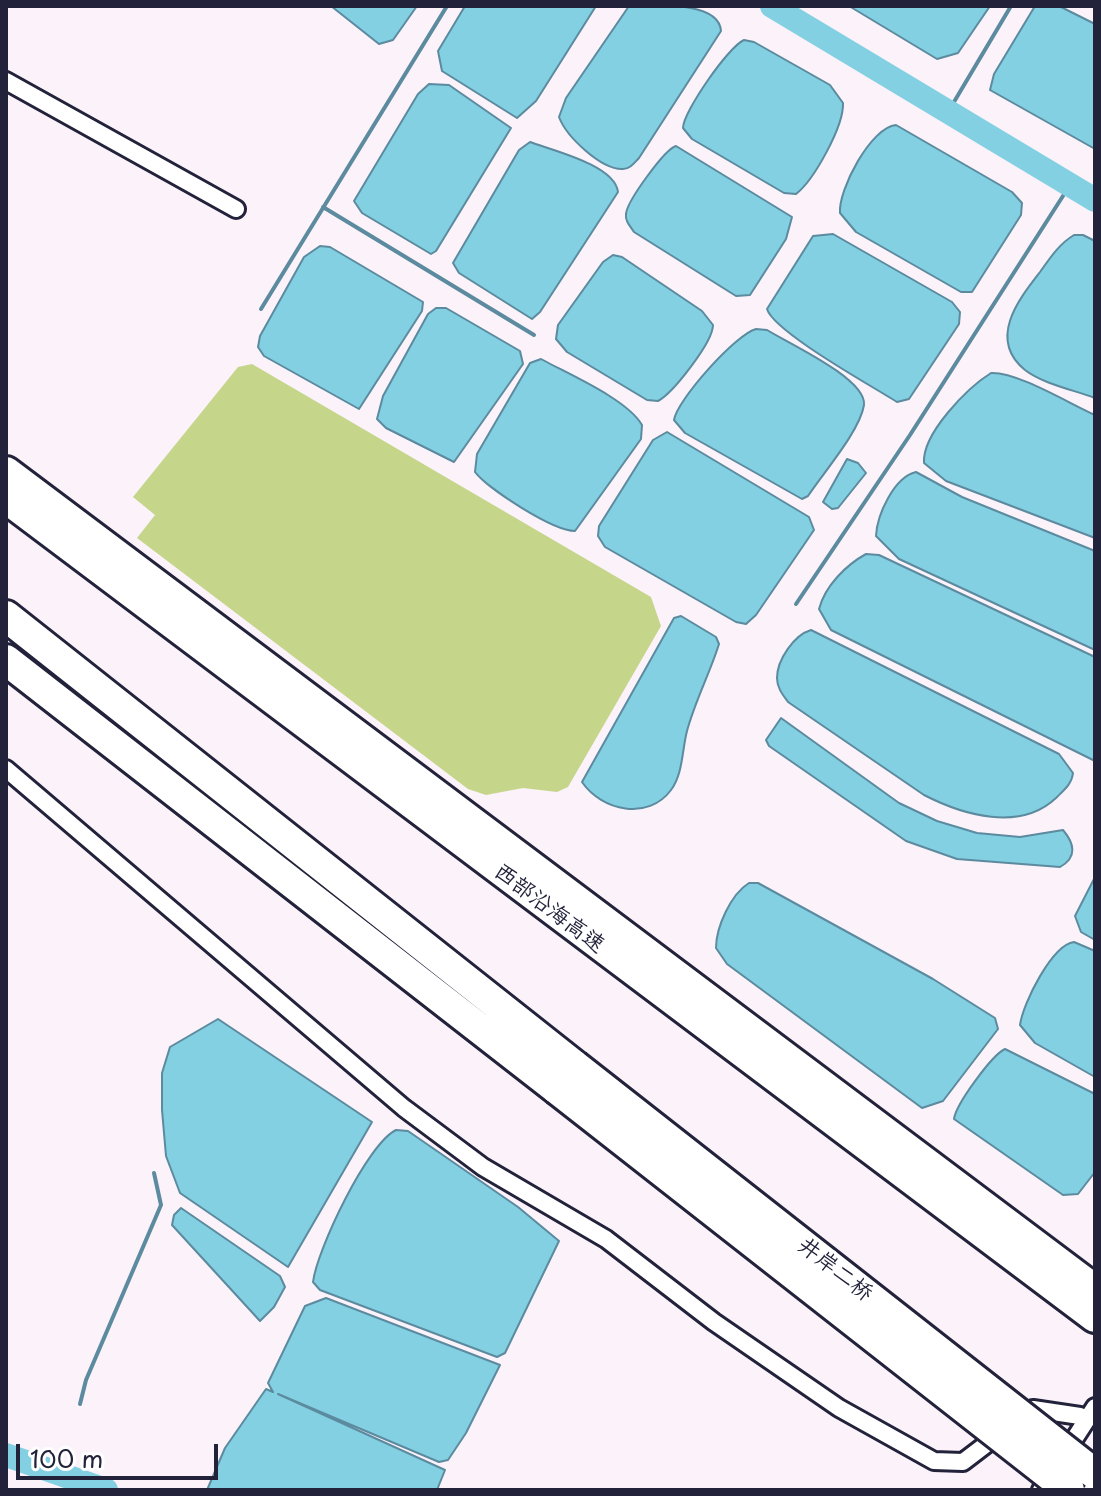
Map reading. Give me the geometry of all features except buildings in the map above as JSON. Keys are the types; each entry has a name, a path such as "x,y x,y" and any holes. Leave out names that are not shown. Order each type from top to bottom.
{"highway":[{"name":"西部沿海高速","path":"6,470 1095,1290"},
{"name":"西部沿海高速","path":"6,498 1095,1317"},
{"path":"6,616 566,1078"},
{"path":"6,660 566,1078"},
{"name":"井岸二桥","path":"566,1078 1095,1474"},
{"name":"井岸二桥","path":"566,1078 1069,1490"}],"street":[{"path":"6,81 236,209"},
{"path":"6,769 404,1108 483,1167 606,1239 714,1322 839,1408 934,1461 963,1462 1033,1409 1080,1416"},
{"path":"1041,1490 1095,1407"}],"green space":[{"path":"252,364 651,597 661,626 568,787 557,792 523,788 486,795 468,789 137,538 155,515 133,497 238,367"}],"water":[{"path":"331,6 417,6 393,40 379,44"},
{"path":"465,6 596,6 536,101 517,118 442,71 438,51"},
{"path":"629,6 697,9 717,21 721,31 639,158 623,169 605,164 585,150 559,117 566,98"},
{"path":"849,6 990,6 958,53 937,59"},
{"path":"1035,6 1059,6 1095,24 1095,149 990,90 994,74"},
{"path":"744,40 754,42 830,85 843,103 839,125 827,152 796,194 784,193 692,139 683,128 690,108 708,80 728,54"},
{"path":"429,84 449,85 511,128 436,251 431,254 362,213 354,201 418,94"},
{"path":"896,125 1012,192 1022,203 1021,215 972,292 961,292 856,232 840,213 844,190 858,161 876,136"},
{"path":"530,142 594,166 614,182 618,192 540,312 532,319 459,273 453,263 519,150"},
{"path":"676,146 792,217 786,239 750,295 736,296 634,232 627,221 628,207 639,188 656,165"},
{"path":"833,234 952,302 960,312 959,324 909,399 897,402 825,358 787,331 767,309 813,236"},
{"path":"1074,235 1083,235 1095,241 1095,398 1032,375 1014,358 1008,345 1010,320 1023,294 1055,252"},
{"path":"320,246 330,247 423,302 422,311 359,409 264,356 258,347 260,336 304,257"},
{"path":"613,255 622,257 702,311 713,325 707,343 691,366 658,401 647,400 567,352 556,339 558,325 603,262"},
{"path":"436,308 446,308 520,351 523,364 454,462 386,428 377,419 383,396 428,314"},
{"path":"756,329 767,330 824,363 840,373 862,395 864,405 856,427 808,496 802,499 685,433 674,420 685,398 709,369 735,343"},
{"path":"541,359 611,397 642,425 641,439 575,531 552,524 522,508 475,472 477,454 530,363"},
{"path":"991,373 1015,377 1095,415 1095,538 946,481 924,463 925,451 938,426 970,389"},
{"path":"667,432 809,517 814,530 756,615 746,624 736,622 605,547 598,536 599,526 653,440"},
{"path":"847,459 858,463 866,473 838,508 832,509 823,502"},
{"path":"916,472 962,497 1095,551 1095,650 899,559 876,536 877,527 894,489 908,475"},
{"path":"866,554 879,555 1095,657 1095,761 831,630 819,609 822,600 837,577"},
{"path":"681,616 716,637 719,644 690,720 678,777 671,790 650,806 638,809 613,805 601,800 582,782 674,618"},
{"path":"811,630 1059,754 1073,773 1069,784 1042,808 1026,815 1009,817 973,814 924,795 784,697 777,682 783,656 799,637"},
{"path":"781,718 899,803 937,821 977,833 1020,837 1063,830 1072,845 1070,859 1060,867 957,859 906,841 769,746 766,740"},
{"path":"1095,877 1095,940 1081,932 1075,916"},
{"path":"749,883 758,883 933,979 995,1018 998,1029 943,1101 922,1108 727,964 716,948 719,931 736,895"},
{"path":"1074,942 1095,951 1095,1077 1035,1043 1020,1025 1040,976 1057,953"},
{"path":"218,1019 372,1122 288,1267 180,1193 166,1156 162,1073 170,1047"},
{"path":"1005,1049 1095,1094 1095,1172 1078,1194 1063,1195 954,1119 975,1081"},
{"path":"396,1130 408,1131 518,1207 559,1241 505,1353 497,1357 320,1290 313,1282 345,1199 371,1155"},
{"path":"181,1208 280,1276 285,1287 274,1307 260,1321 172,1225 174,1215"},
{"path":"326,1298 500,1365 466,1433 448,1460 439,1462 278,1394 445,1470 437,1490 207,1490 225,1448 266,1389 273,1392 268,1383 305,1306"}],"waterway":[{"path":"261,309 447,6"},
{"path":"772,6 1095,200"},
{"path":"948,112 1011,6"},
{"path":"796,604 910,435 1070,185"},
{"path":"323,207 534,335"},
{"path":"80,1404 86,1380 161,1205 154,1173"},
{"path":"6,1455 106,1490"}]}
